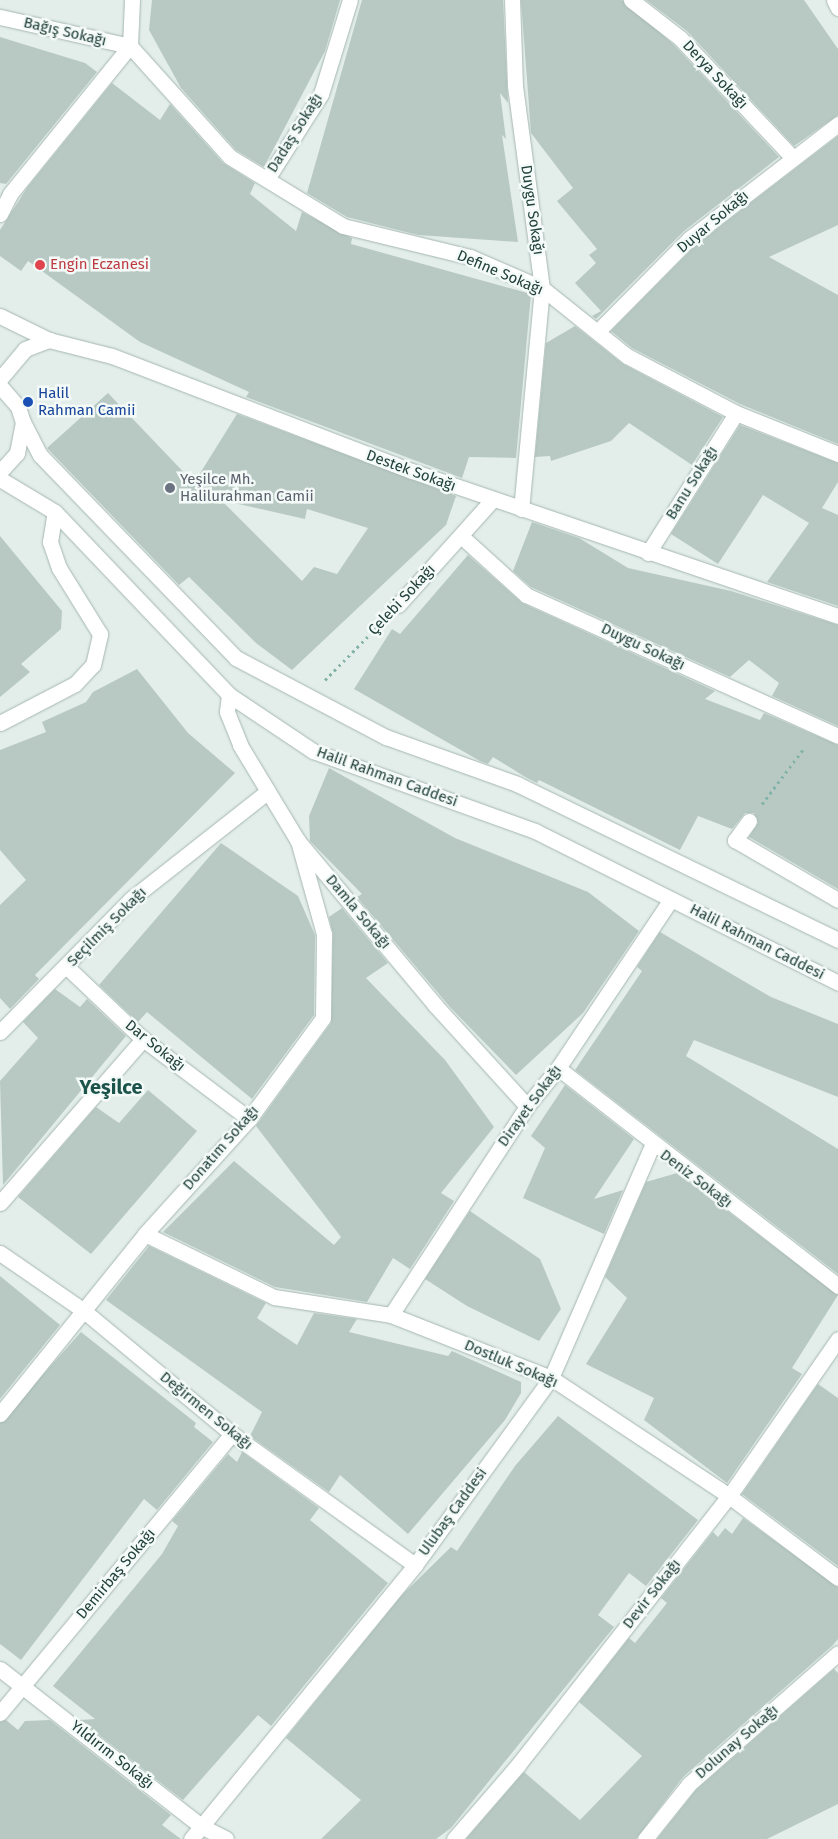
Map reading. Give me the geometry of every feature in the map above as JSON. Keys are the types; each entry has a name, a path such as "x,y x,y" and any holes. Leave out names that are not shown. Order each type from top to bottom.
{"street":[{"path":"0,214 10,194 130,46 132,0"},
{"name":"Dadaş Sokağı","path":"266,179 321,94 350,0"},
{"name":"Duygu Sokağı","path":"512,0 515,86 542,288 521,510"},
{"name":"Derya Sokağı","path":"631,0 680,38 793,158"},
{"path":"834,0 838,8"},
{"name":"Bağış Sokağı","path":"0,17 130,46"},
{"name":"Define Sokağı","path":"130,46 230,157 344,226 470,257 542,288 599,330 627,356 736,413 838,454"},
{"name":"Duyar Sokağı","path":"599,330 690,238 838,124"},
{"name":"Destek Sokağı","path":"0,316 49,340 112,356 252,413 521,510 838,616"},
{"path":"0,379 25,349 49,340"},
{"path":"0,386 18,407 23,422 40,455 183,607 236,658 307,698 386,737 518,784 838,940"},
{"name":"Banu Sokağı","path":"648,553 736,413"},
{"path":"0,472 18,453 23,422"},
{"name":"Halil Rahman Caddesi","path":"0,479 54,512 229,695 313,750 535,831 838,983"},
{"name":"Çelebi Sokağı","path":"398,605 493,499"},
{"path":"0,723 75,684 93,665 100,634 59,568 50,542 54,512"},
{"name":"Duygu Sokağı","path":"461,536 526,595 838,736"},
{"name":"Damla Sokağı","path":"229,695 228,712 240,745 298,841 435,1005 527,1106"},
{"name":"Seçilmiş Sokağı","path":"0,1032 67,967 131,899 268,791"},
{"path":"749,821 735,840 838,900"},
{"name":"Donatım Sokağı","path":"0,1414 145,1234 249,1119 323,1018 324,934 298,841"},
{"name":"Dirayet Sokağı","path":"391,1315 527,1106 558,1068 671,899"},
{"name":"Dar Sokağı","path":"67,967 143,1039 249,1119"},
{"path":"0,1204 143,1039"},
{"name":"Deniz Sokağı","path":"558,1068 652,1146 838,1286"},
{"name":"Ulubaş Caddesi","path":"191,1839 415,1565 551,1378 652,1146"},
{"name":"Dostluk Sokağı","path":"145,1234 274,1297 391,1315 551,1378 728,1496 838,1578"},
{"name":"Değirmen Sokağı","path":"0,1254 84,1311 232,1434 415,1565"},
{"name":"Devir Sokağı","path":"454,1839 518,1764 728,1496 838,1339"},
{"name":"Demirbaş Sokağı","path":"0,1713 232,1434"},
{"name":"Dolunay Sokağı","path":"645,1839 689,1784 838,1653"},
{"name":"Yıldırım Sokağı","path":"0,1669 24,1685 201,1826 226,1839"}],"path":[{"name":"Çelebi Sokağı","path":"307,698 398,605"},
{"path":"749,821 819,729"}],"building":[{"path":"152,0 340,0 325,51 264,167 236,150 181,88 149,30"},
{"path":"362,0 503,0 508,103 500,93 506,139 502,135 518,242 418,235 347,217 307,193"},
{"path":"521,0 622,0 674,45 779,157 684,231 596,319 592,316 601,311 575,283 596,263 589,255 597,249 557,201 573,188 531,133"},
{"path":"646,0 804,0 838,49 838,115 794,146 687,31"},
{"path":"0,37 85,63 97,72 6,184 0,183"},
{"path":"112,83 160,120 170,104 223,163 255,183 250,194 296,231 302,212 352,238 351,244 531,294 516,458 469,457 462,478 246,397 249,392 140,342 28,261 21,271 0,256 0,230 27,188"},
{"path":"838,136 838,225 769,257 838,295 838,444 740,404 632,348 611,331 696,245"},
{"path":"575,326 623,364 723,417 692,465 629,423 611,441 551,461 550,456 535,457 546,343"},
{"path":"108,393 194,483 237,414 456,496 446,525 292,670 256,643 189,577 179,585 47,448","holes":["221,500 305,519 307,509 368,528 337,574 314,567 302,581"]},
{"path":"740,425 838,463 838,482 822,508 838,515 838,606 767,582 809,523 763,495 718,564 671,534"},
{"path":"532,522 579,538 628,568 731,591 838,625 838,726 772,696 779,683 749,660 730,677 531,587 513,571"},
{"path":"0,536 62,611 61,629 21,664 30,672 0,697"},
{"path":"468,555 522,603 715,691 705,699 760,720 764,713 838,745 838,889 749,837 758,823 754,813 745,813 732,829 698,816 680,850 539,780 537,783 493,757 488,764 480,761 354,689 392,629 400,634"},
{"path":"137,669 188,733 235,773 35,975 39,979 10,1009 0,998 0,905 26,880 0,850 0,750 46,732 42,722 86,702 93,692"},
{"path":"329,768 455,838 588,892 639,931 583,1013 516,1075 450,1007 357,897 362,894 310,841 309,816"},
{"path":"221,843 298,896 315,935 314,1015 252,1099 147,1012 138,1022 99,985"},
{"path":"342,908 388,963 366,978 445,1060 494,1127 441,1193 454,1201 410,1269 393,1258 367,1302 275,1287 163,1232 234,1161 334,1245 341,1237 256,1126 331,1023 333,934 329,917"},
{"path":"660,932 771,997 838,1024 838,1097 694,1040 686,1056 838,1149 838,1274 575,1070 642,971 637,967"},
{"path":"55,989 80,1007 87,999 126,1036 3,1185 0,1081 38,1038 23,1022"},
{"path":"565,1085 634,1139 594,1199 623,1190 604,1234 523,1198 545,1148 531,1136"},
{"path":"148,1090 197,1131 91,1254 18,1197 96,1107 119,1123"},
{"path":"677,1173 838,1295 792,1368 802,1374 727,1483 644,1420 654,1398 586,1364 627,1298 605,1277 646,1182"},
{"path":"470,1211 540,1259 561,1309 539,1341 467,1306 425,1279"},
{"path":"149,1246 266,1303 257,1318 297,1345 314,1313 357,1319 349,1332 448,1356 452,1351 521,1382 521,1393 505,1420 408,1534 340,1475 329,1492 250,1436 262,1412 106,1300"},
{"path":"0,1276 60,1325 0,1399"},
{"path":"81,1332 196,1423 194,1427 213,1442 157,1510 144,1499 21,1660 0,1644 0,1423"},
{"path":"818,1384 838,1398 838,1566 742,1494"},
{"path":"558,1416 698,1520 646,1586 629,1573 598,1615 614,1627 451,1828 436,1839 321,1839 361,1800 286,1738 402,1595 451,1547 457,1551 515,1466"},
{"path":"242,1452 319,1508 310,1520 388,1583 271,1726 258,1715 183,1800 80,1720 95,1719 53,1686 162,1554 178,1526 172,1521 228,1454 237,1462"},
{"path":"743,1518 838,1587 838,1639 832,1646 683,1777 636,1839 466,1839 524,1772 580,1820 642,1756 579,1702 629,1638 635,1643 667,1603 661,1598 713,1532 718,1537 725,1528 732,1534"},
{"path":"834,1669 838,1673 838,1804 767,1839 657,1839 696,1790"},
{"path":"6,1720 18,1730 25,1721 50,1720 171,1815 162,1825 181,1839 0,1839 0,1722"}],"place":[{"name":"Engin Eczanesi","path":"40,265"},
{"name":"Halil Rahman Camii","path":"28,402"},
{"name":"Yeşilce Mh. Halilurahman Camii","path":"170,488"}],"district":[{"name":"Yeşilce","path":"111,1087"}]}
